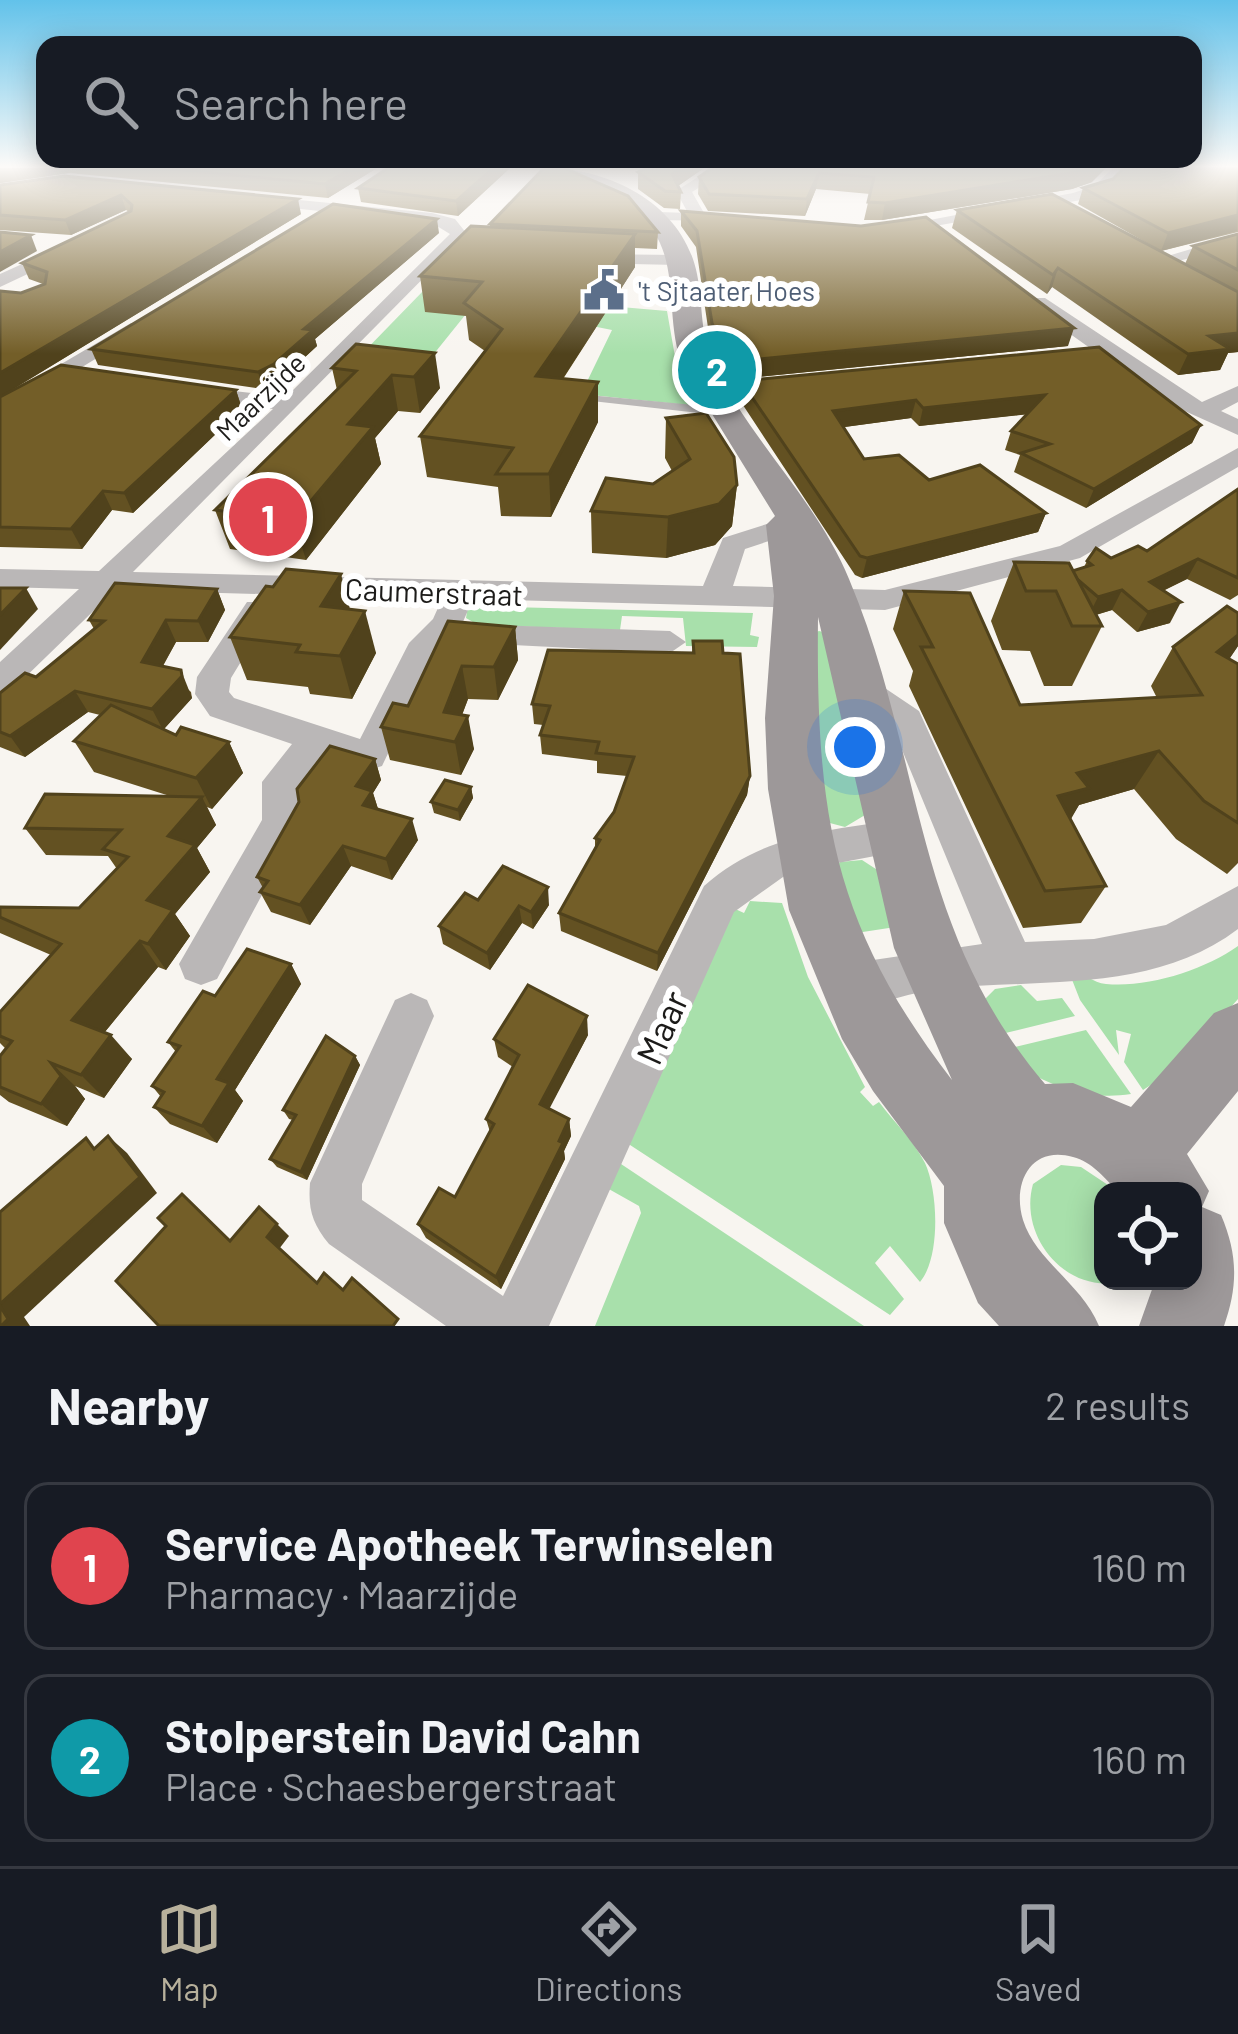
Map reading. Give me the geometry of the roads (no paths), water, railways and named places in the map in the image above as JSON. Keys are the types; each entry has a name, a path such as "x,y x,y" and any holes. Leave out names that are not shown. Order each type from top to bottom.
{"street":[{"path":"286,233 291,230"},
{"name":"Maarzijde","path":"0,682 459,249 455,230"},
{"path":"665,230 678,260 695,359 726,399 780,506 816,602 857,681 892,838 938,968 977,1054 1005,1146 982,1220 990,1246 1031,1318"},
{"path":"858,231 942,230"},
{"path":"1160,261 1238,240"},
{"path":"4,277 73,246 33,241"},
{"path":"1142,251 1180,272"},
{"path":"561,258 678,260"},
{"path":"4,277 39,289"},
{"path":"1018,288 1201,412 1238,428"},
{"path":"0,410 144,321"},
{"path":"1062,357 1108,352"},
{"path":"63,371 108,378"},
{"path":"177,388 291,405"},
{"path":"1201,412 1238,393"},
{"name":"Caumerstraat","path":"0,578 816,602 943,589 1070,552 1238,456"},
{"path":"712,599 733,544 780,506"},
{"path":"272,586 214,677 212,694 222,707 369,755 424,643 446,626 460,591"},
{"path":"816,602 792,755 803,851 817,910 846,986 915,1095 1005,1146 1083,1122 1155,1173 1238,1037"},
{"name":"Caumerstraat","path":"446,626 464,632 670,642"},
{"path":"857,681 908,721 1013,965"},
{"path":"201,964 280,822 281,782 315,741"},
{"name":"Maar","path":"520,1326 719,899 746,871 803,851 892,838"},
{"path":"846,986 938,968 1153,950 1196,935 1238,905"},
{"path":"411,1016 336,1183 335,1208 348,1225 496,1326"},
{"path":"1180,1326 1197,1290"}],"lane":[{"path":"562,395 726,399"}],"place":[{"name":"'t Sjtaater Hoes","path":"604,290"},
{"name":"Stolperstein David Cahn","path":"717,370"},
{"name":"Service Apotheek Terwinselen","path":"268,517"}]}
